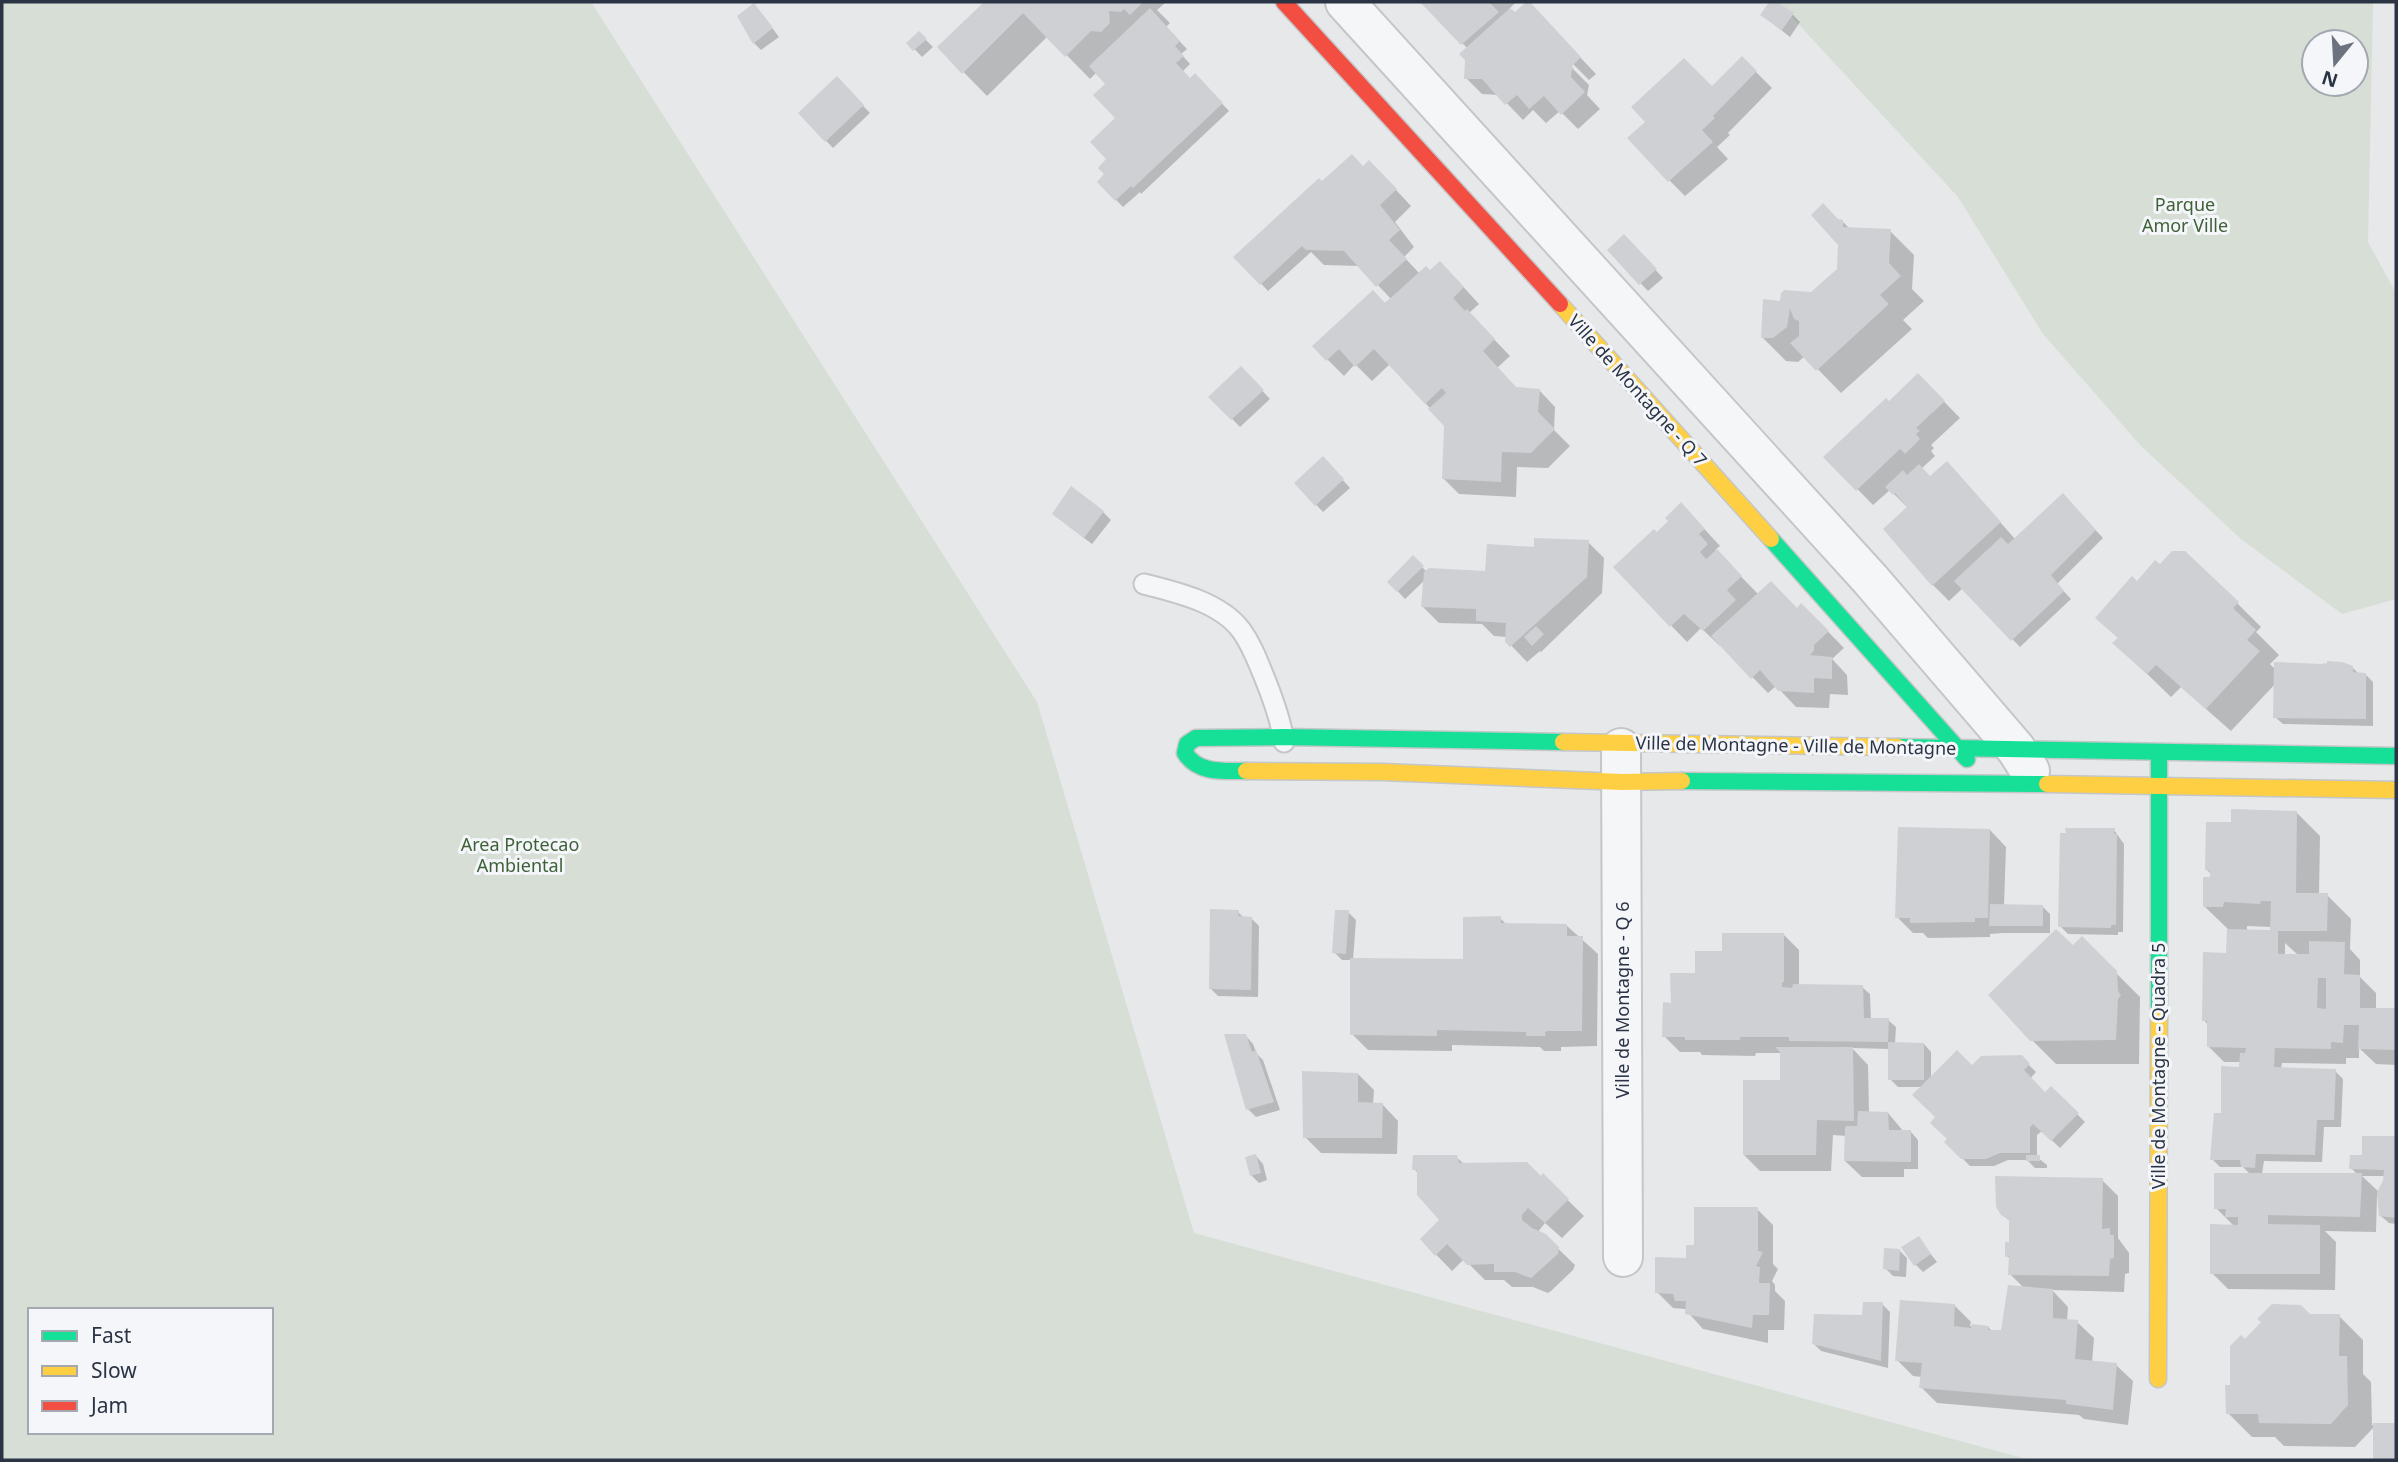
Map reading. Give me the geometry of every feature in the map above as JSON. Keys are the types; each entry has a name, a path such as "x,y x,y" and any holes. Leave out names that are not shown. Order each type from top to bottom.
{"street":[{"name":"Ville de Montagne - Q 7","path":"1284,2 1642,393 1958,747 1986,783"},
{"path":"1345,2 1870,579 2016,749 2039,784"},
{"name":"Ville de Montagne - Ville de Montagne","path":"2396,756 1284,737 1196,738 1191,740 1185,753 1196,766 1221,771 1383,772 1622,782 1753,780 2158,784 2396,790"},
{"name":"Ville de Montagne - Q 6","path":"1621,742 1623,1257"},
{"name":"Ville de Montagne - Quadra 5","path":"2158,1379 2159,752"}],"lane":[{"path":"1144,584 1197,601 1220,612 1240,628 1253,649 1272,695 1284,737 1288,771"}],"green space":[{"name":"Area Protecao Ambiental","path":"2,2 591,2 1037,702 1194,1233 2030,1460 2,1460"},
{"name":"Parque Amor Ville","path":"1778,2 2373,2 2368,242 2396,293 2396,599 2342,614 2241,539 2141,446 2043,334 1958,197"}],"building":[{"path":"984,2 1143,2 1130,15 1124,9 1121,12 1109,11 1110,23 1101,32 1091,31 1065,57 1023,13 962,74 937,47"},
{"path":"1420,2 1492,2 1490,3 1499,12 1461,45"},
{"path":"1526,2 1530,2 1581,57 1572,66 1574,68 1571,77 1585,92 1561,115 1544,96 1529,109 1517,95 1505,105 1482,79 1464,79 1465,60 1459,54 1510,8 1515,12"},
{"path":"1769,2 1777,2 1794,13 1782,30 1760,15"},
{"path":"754,3 773,28 753,44 737,16"},
{"path":"1150,8 1180,41 1175,46 1184,56 1176,63 1190,78 1195,73 1223,103 1133,188 1131,186 1115,201 1097,182 1104,174 1098,168 1106,159 1090,142 1115,118 1093,95 1105,84 1089,66"},
{"path":"919,31 927,39 913,51 906,43"},
{"path":"1742,56 1757,71 1702,130 1713,142 1668,182 1627,138 1645,122 1631,107 1684,58 1712,86"},
{"path":"837,76 864,105 825,142 798,113"},
{"path":"1352,154 1363,166 1369,160 1397,189 1380,205 1400,230 1389,240 1407,259 1376,287 1344,251 1306,250 1302,246 1260,285 1233,257 1319,178 1322,181"},
{"path":"1823,203 1838,219 1843,220 1843,227 1891,229 1889,263 1901,276 1880,295 1889,304 1816,371 1790,343 1799,336 1799,321 1794,319 1790,309 1787,327 1773,338 1761,338 1763,299 1780,301 1784,290 1811,292 1837,269 1838,245 1811,215"},
{"path":"1624,234 1657,269 1639,285 1607,250"},
{"path":"1440,261 1464,287 1453,298 1495,339 1483,351 1516,387 1540,389 1538,412 1555,429 1531,453 1502,452 1501,482 1442,479 1444,426 1428,409 1446,393 1442,388 1425,404 1374,349 1355,367 1339,349 1326,361 1312,346 1373,290 1385,303 1426,266 1430,270"},
{"path":"1241,366 1264,390 1231,420 1208,397"},
{"path":"1918,373 1945,401 1916,428 1920,431 1916,434 1920,439 1905,454 1900,449 1856,491 1823,457 1886,398 1889,401"},
{"path":"1323,456 1344,479 1315,506 1294,483"},
{"path":"1947,461 2001,522 1932,586 1883,529 1907,507 1895,493 1893,495 1885,487 1903,470 1907,475 1919,464 1930,476"},
{"path":"1071,486 1104,511 1084,538 1052,514"},
{"path":"2063,493 2096,530 2051,575 2064,591 2011,641 1954,581 2001,537 2008,544"},
{"path":"1681,502 1705,529 1699,534 1708,544 1700,552 1706,559 1717,549 1742,576 1727,590 1736,600 1703,631 1684,614 1670,627 1613,567 1654,529 1657,532 1668,521 1665,518"},
{"path":"1534,538 1589,540 1587,577 1510,647 1505,642 1506,623 1476,621 1476,609 1421,607 1424,572 1429,568 1485,571 1487,544 1534,547"},
{"path":"2172,551 2185,551 2239,602 2233,608 2256,630 2247,640 2260,651 2206,709 2156,665 2147,674 2112,643 2118,638 2095,618 2132,576 2137,581 2155,560 2160,564"},
{"path":"1413,555 1424,566 1397,592 1387,582"},
{"path":"1771,581 1797,608 1801,603 1829,631 1814,645 1814,651 1810,655 1832,657 1832,679 1814,678 1814,693 1778,691 1760,670 1751,679 1711,636"},
{"path":"1536,626 1544,634 1532,646 1524,637"},
{"path":"2327,661 2342,662 2353,666 2353,672 2366,673 2366,719 2273,718 2274,662 2321,664"},
{"path":"2231,809 2297,811 2296,893 2328,893 2327,931 2278,931 2278,954 2309,954 2309,941 2345,942 2344,974 2360,975 2360,1008 2396,1008 2396,1050 2358,1049 2359,1025 2344,1025 2343,1043 2331,1042 2331,1049 2275,1048 2274,1067 2336,1069 2334,1120 2317,1120 2315,1155 2256,1154 2255,1168 2241,1167 2240,1160 2210,1160 2214,1113 2221,1113 2221,1066 2239,1067 2240,1053 2245,1053 2246,1048 2207,1047 2207,1021 2202,1021 2203,952 2226,953 2227,929 2270,930 2271,901 2261,901 2260,904 2224,902 2223,907 2203,907 2203,877 2210,877 2210,871 2205,870 2206,822 2231,822","holes":["2318,978 2326,978 2326,1009 2317,1008"]},
{"path":"1898,827 1990,829 1988,918 1975,918 1975,922 1910,923 1910,918 1895,918"},
{"path":"2065,828 2115,828 2116,925 2111,925 2111,928 2058,927 2060,833 2066,833"},
{"path":"1990,904 2043,905 2043,926 1989,926"},
{"path":"1210,909 1239,910 1238,916 1252,917 1251,990 1209,989"},
{"path":"1335,910 1349,910 1346,954 1332,953"},
{"path":"1501,916 1501,923 1567,924 1567,936 1583,936 1582,1031 1548,1031 1545,1032 1546,1036 1526,1036 1526,1032 1437,1030 1437,1036 1350,1035 1350,958 1463,959 1463,917"},
{"path":"2056,929 2073,945 2082,936 2117,971 2118,991 2121,995 2118,999 2116,1040 2030,1041 1988,995"},
{"path":"1722,933 1784,933 1782,987 1792,988 1793,984 1863,985 1864,1018 1889,1018 1888,1042 1789,1041 1789,1037 1685,1040 1685,1037 1662,1037 1663,1002 1671,1003 1670,973 1695,973 1695,951 1722,951"},
{"path":"1224,1034 1246,1034 1252,1052 1256,1050 1274,1102 1246,1110"},
{"path":"1888,1042 1924,1043 1924,1080 1888,1080"},
{"path":"1775,1047 1853,1047 1854,1121 1817,1120 1816,1155 1743,1155 1743,1080 1780,1080 1780,1052"},
{"path":"1957,1050 1972,1065 1981,1056 2022,1055 2030,1064 2024,1070 2045,1092 2051,1086 2079,1113 2051,1141 2033,1124 2030,1127 2030,1153 2000,1153 1986,1159 1961,1159 1944,1142 1947,1139 1930,1123 1935,1117 1912,1095"},
{"path":"1302,1071 1358,1073 1358,1102 1383,1103 1382,1138 1303,1138"},
{"path":"1858,1111 1888,1112 1889,1130 1911,1130 1911,1162 1844,1161 1845,1128 1857,1126"},
{"path":"2362,1136 2396,1136 2396,1218 2379,1216 2377,1192 2383,1181 2384,1170 2349,1169 2350,1155 2362,1155"},
{"path":"1256,1154 1261,1173 1250,1176 1245,1157"},
{"path":"1413,1155 1457,1155 1459,1163 1527,1162 1541,1176 1543,1173 1569,1199 1545,1223 1528,1208 1522,1215 1522,1220 1546,1234 1559,1247 1558,1254 1531,1278 1515,1272 1494,1272 1494,1264 1467,1265 1447,1244 1435,1256 1420,1239 1439,1220 1417,1195 1417,1170 1412,1170"},
{"path":"2026,1155 2040,1155 2040,1161 2026,1161"},
{"path":"2214,1173 2362,1173 2360,1217 2268,1215 2268,1224 2320,1225 2320,1274 2210,1274 2210,1224 2238,1225 2238,1217 2225,1217 2226,1209 2214,1209"},
{"path":"1995,1176 2103,1178 2102,1229 2110,1228 2110,1235 2114,1235 2114,1258 2110,1259 2109,1276 2008,1275 2009,1256 2005,1257 2005,1242 2009,1242 2009,1220 2001,1215 1996,1207"},
{"path":"1694,1207 1758,1207 1758,1251 1763,1252 1756,1266 1760,1267 1759,1283 1770,1283 1769,1315 1753,1315 1752,1328 1685,1314 1686,1301 1675,1301 1673,1294 1655,1293 1655,1257 1686,1258 1686,1245 1694,1245"},
{"path":"1919,1236 1931,1254 1914,1266 1901,1247"},
{"path":"1884,1248 1900,1249 1899,1271 1883,1269"},
{"path":"2008,1285 2053,1289 2053,1318 2078,1320 2075,1359 2117,1363 2113,1410 2066,1404 2066,1400 1919,1388 1922,1363 1895,1361 1900,1300 1955,1304 1954,1326 1971,1328 1972,1324 1989,1326 1988,1330 2001,1330"},
{"path":"1863,1302 1883,1302 1881,1361 1812,1344 1814,1314 1862,1315"},
{"path":"2272,1304 2301,1305 2310,1314 2340,1314 2339,1356 2347,1356 2348,1405 2331,1424 2259,1423 2258,1414 2226,1414 2225,1385 2230,1385 2230,1346 2241,1335 2245,1339 2261,1322 2257,1319"},
{"path":"2373,1423 2396,1423 2396,1460 2373,1460"}],"traffic: fast":[{"path":"1771,539 1967,759"},
{"path":"1246,771 1212,770 1197,765 1185,753 1187,744 1196,738 1284,737 1563,742"},
{"path":"1898,747 2396,756"},
{"path":"2159,758 2159,1018"},
{"path":"1682,781 2047,784"}],"traffic: slow":[{"path":"1560,304 1771,539"},
{"path":"1563,742 1898,747"},
{"path":"1246,771 1383,772 1622,782 1682,781"},
{"path":"2047,784 2396,790"},
{"path":"2158,1379 2159,1018"}],"traffic: jam":[{"path":"1284,2 1560,304"}]}
